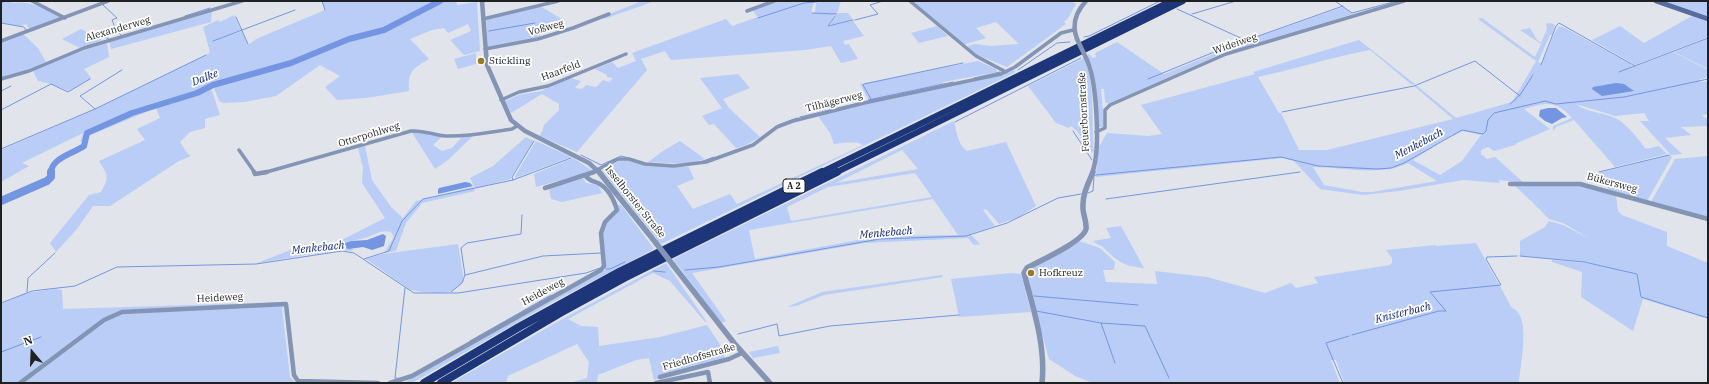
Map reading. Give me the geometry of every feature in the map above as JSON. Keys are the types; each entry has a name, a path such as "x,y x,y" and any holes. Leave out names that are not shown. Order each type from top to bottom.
{"highway":[{"name":"A 2","path":"424,383 530,321 640,262 1171,1"},
{"name":"A 2","path":"441,383 560,313 631,275 1183,1"}],"main road":[{"path":"1656,1 1708,19"}],"street":[{"path":"32,1 65,18"},
{"path":"1,41 108,1"},
{"name":"Alexanderweg","path":"1,79 29,71 84,48 242,1"},
{"name":"Isselhorster Straße","path":"482,1 488,70 511,120 517,126 578,156 598,170 742,353 770,383"},
{"path":"483,19 558,1"},
{"path":"747,11 774,1"},
{"path":"910,1 976,56 1006,72"},
{"name":"Feuerbornstraße","path":"1042,383 1044,368 1042,351 1025,271 1055,252 1078,241 1084,235 1087,228 1083,206 1086,188 1095,164 1096,132 1091,68 1076,39 1074,30 1078,10 1086,1"},
{"name":"Wideiweg","path":"1096,132 1105,128 1105,110 1110,105 1226,54 1404,1"},
{"name":"Voßweg","path":"485,49 538,39 573,28 609,14"},
{"name":"Tilhägerweg","path":"598,170 614,160 623,159 658,165 695,164 748,148 777,128 793,120 864,102 1006,72 1015,68 1061,33 1074,30"},
{"name":"Haarfeld","path":"501,100 519,92 548,86 626,54"},
{"name":"Otterpohlweg","path":"239,150 255,174 261,174 411,131 420,130 434,135 466,136 512,129 517,126"},
{"path":"545,188 598,170"},
{"name":"Heideweg","path":"390,383 412,376 603,268 602,233 605,222 617,210 603,186 589,182 585,175"},
{"name":"Bükersweg","path":"1510,184 1580,184 1708,219"},
{"name":"Heideweg","path":"20,383 104,320 122,312 286,304 294,375 298,381 378,383"},
{"name":"Friedhofsstraße","path":"660,377 729,359 742,353"},
{"path":"656,383 708,372 710,383"}],"shaded area":[{"path":"1,1 31,4 44,8 62,17 30,30 26,24 20,26 1,23"},
{"path":"322,1 456,1 457,5 477,2 480,51 464,55 450,40 471,31 468,24 448,33 444,28 432,30 410,39 429,59 412,71 409,79 409,91 366,98 337,100 325,87 340,76 320,65 276,96 244,102 223,103 219,101 214,88 232,81 216,86 214,81 210,85 220,115 205,119 205,128 190,132 180,142 187,153 191,156 179,161 110,206 93,206 77,229 56,252 50,243 89,195 101,192 106,183 107,176 99,161 145,140 137,129 160,118 156,108 88,136 89,139 80,142 83,133 22,163 29,166 1,182 1,150 96,109 208,54 210,52 203,27 218,20 220,22 234,15 241,30 212,41 242,31 248,45 256,39 325,10"},
{"path":"642,1 655,1 604,19 602,17"},
{"path":"776,1 820,1 814,2 811,13 835,14 828,26 853,21 864,36 843,41 845,45 849,44 858,59 841,63 831,46 805,50 671,60 665,51 641,59 647,70 577,152 540,136 544,125 559,110 559,104 542,94 511,113 505,101 519,95 541,91 570,78 581,81 575,88 582,89 586,85 596,87 603,80 609,82 613,78 607,77 607,75 595,69 612,62 618,68 636,61 632,53 726,19 732,26 758,17 752,10"},
{"path":"841,1 837,13 848,13 853,20 830,25 836,14 815,13 816,3"},
{"path":"913,1 1071,1 1076,4 1064,22 1066,24 1007,67 977,55 967,48 968,46 975,44 991,46 1019,44 996,22 976,28 986,38 963,45"},
{"path":"1660,1 1708,1 1708,17"},
{"path":"540,6 562,19 536,27 541,37 488,47 486,19"},
{"path":"1343,7 1353,14 1223,53 1109,104 1105,102 1104,89 1101,89 1104,123 1103,127 1098,127 1093,68 1086,55 1089,54 1093,58 1096,57 1095,53 1117,42 1164,74 1246,41"},
{"path":"212,10 211,22 111,49 109,41"},
{"path":"1692,16 1708,22 1708,37 1635,65 1592,40 1620,26 1644,43"},
{"path":"1482,18 1535,57 1541,44 1520,30 1530,28 1537,40 1541,43 1547,29 1546,24 1550,23 1555,25 1552,35 1550,35 1538,62 1541,63 1541,66 1553,36 1559,26 1631,64 1632,67 1617,73 1673,52 1708,70 1708,77 1698,80 1702,82 1708,81 1708,114 1702,115 1708,120 1708,126 1681,127 1691,135 1665,138 1682,154 1671,155 1640,121 1649,121 1644,113 1615,116 1576,104 1585,109 1617,119 1629,129 1646,149 1659,146 1667,154 1615,167 1574,120 1556,127 1553,131 1553,126 1572,118 1560,108 1555,105 1544,104 1524,109 1550,129 1515,145 1494,151 1488,147 1481,150 1481,154 1487,159 1495,157 1524,183 1499,180 1500,183 1463,180 1399,191 1363,195 1320,189 1294,161 1283,158 1096,177 1098,145 1100,145 1107,133 1148,136 1162,134 1141,105 1255,74 1253,72 1359,40 1415,84 1412,85 1370,50 1258,77 1279,113 1281,113 1299,150 1327,150 1453,119 1414,86 1416,85 1456,118 1512,102 1536,61 1478,19","holes":["1463,131 1481,135 1462,161 1440,175 1413,160 1444,140","1408,163 1437,181 1372,192 1362,192 1324,185 1313,167 1386,170"]},
{"path":"937,26 948,36 919,43 911,33"},
{"path":"81,29 102,40 80,48 62,39"},
{"path":"23,34 38,48 46,62 27,71 1,78 1,42"},
{"path":"1708,38 1708,69 1674,52"},
{"path":"107,43 109,57 84,69 91,78 69,91 38,81 33,71 71,54"},
{"path":"476,53 476,64 458,69 454,59"},
{"path":"1084,58 1088,68 1092,92 1094,153 1091,152 1077,131 1071,126 1069,128 1056,123 1028,86"},
{"path":"978,61 996,69 997,72 943,82 944,85 869,101 860,84"},
{"path":"1013,70 1016,72 661,244 602,170 615,162 623,160 658,166 689,167 694,179 677,186 693,209 730,194 737,204 863,145 853,142 834,144 830,133 818,116 870,102 1001,75"},
{"path":"738,74 750,88 723,99 729,108 760,137 746,145 736,148 714,124 709,125 702,116 722,108 700,78"},
{"path":"954,121 959,141 967,151 1006,142 1036,206 1019,217 999,224 986,209 983,210 995,226 970,234 980,244 974,245 968,238 865,243 692,273 726,321 721,323 673,259","holes":["902,150 918,169 836,183","915,173 932,197 791,221 787,207 828,187","933,199 958,235 880,236 755,259 749,230"]},
{"path":"411,131 443,136 433,145 442,151 452,148 462,137 474,135 448,160 435,169"},
{"path":"526,137 534,141 511,179 475,188 470,178 493,166"},
{"path":"536,141 571,157 515,178 515,176"},
{"path":"680,141 705,159 685,164 648,162 663,151"},
{"path":"365,146 372,180 391,207 403,218 416,201 473,187 475,191 422,203 406,223 396,251 384,253 394,237 391,232 383,231 368,237 345,243 349,249 353,249 352,251 342,250 315,254 315,251 332,245 385,218 362,183 363,168 358,148"},
{"path":"1670,155 1672,157 1647,201 1609,190 1599,173"},
{"path":"1708,156 1708,217 1651,202 1675,159"},
{"path":"573,158 593,171 536,187 534,174"},
{"path":"582,177 586,183 598,185 602,193 562,202 551,199 549,188"},
{"path":"1577,185 1616,195 1618,211 1622,215 1667,232 1667,246 1708,263 1708,319 1643,299 1633,331 1581,297 1582,272 1552,262 1552,260 1585,263 1636,273 1583,262 1520,256 1520,241 1545,227 1549,221 1563,225 1590,239 1563,223 1549,219 1515,186"},
{"path":"618,205 621,205 654,249 551,303 412,383 403,383 605,270 603,232 607,223 618,211"},
{"path":"1121,226 1144,268 1131,266 1121,262 1093,241 1111,238 1106,228"},
{"path":"1079,241 1100,248 1115,262 1114,270 1103,270 1106,282 1157,284 1155,271 1207,277 1265,293 1291,283 1296,288 1318,283 1314,277 1390,265 1392,263 1392,258 1386,250 1476,243 1512,308 1518,313 1522,320 1523,342 1519,383 1344,383 1336,360 1331,360 1340,383 1093,383 1075,376 1049,359 1027,279 1027,271"},
{"path":"306,244 312,254 257,263"},
{"path":"458,244 464,281 455,289 442,293 430,293 409,289 366,259 383,254"},
{"path":"666,263 707,322 705,322 670,281 653,273 568,319 581,326 598,327 599,346 660,337 707,325 719,343 726,361 654,380 649,358 636,360 598,375 597,383 569,383 587,378 589,362 577,344 508,376 506,383 451,383 566,317"},
{"path":"1011,273 1021,274 1031,312 959,317 951,279"},
{"path":"942,275 943,277 824,295 796,306 787,307 822,292"},
{"path":"55,289 62,290 63,309 285,302 282,308 290,377 296,383 1,383 1,304 26,293"},
{"path":"778,346 780,353 753,358 749,352"}],"water":[{"path":"1616,83 1624,84 1634,91 1602,96 1592,89 1593,87"},
{"path":"1556,108 1567,117 1562,118 1552,124 1545,121 1539,116 1540,110"},
{"path":"465,182 470,183 473,186 438,194 439,188"},
{"path":"383,234 386,236 384,246 372,250 363,247 349,249 343,247 345,243 351,241 367,240"}],"waterway":[{"path":"1,3 5,1"},
{"path":"322,1 325,10"},
{"name":"Dalke","path":"51,173 55,163 64,156 84,146 87,133 132,113 197,93 213,85 291,63 349,39 384,30 440,1"},
{"path":"758,18 804,3 826,1"},
{"path":"855,20 878,14 870,5 883,1"},
{"path":"1084,37 1089,36 1160,1"},
{"path":"1192,14 1236,1"},
{"path":"1335,1 1342,6"},
{"path":"1342,6 1352,13 1397,1"},
{"path":"104,4 103,5 117,18 112,20 116,30 121,35"},
{"path":"1148,79 1219,50 1342,6"},
{"path":"185,16 210,8"},
{"path":"1177,9 1245,40"},
{"path":"242,30 295,10"},
{"path":"812,13 836,14"},
{"path":"835,16 828,26 853,20"},
{"path":"236,17 242,30"},
{"path":"1,23 24,27 26,30"},
{"path":"489,31 535,23"},
{"path":"1541,65 1556,26 1559,23 1635,66"},
{"path":"213,41 242,30"},
{"path":"242,30 248,44"},
{"path":"101,35 109,39"},
{"path":"1635,66 1708,38"},
{"path":"1018,70 1057,43 1070,42"},
{"path":"95,109 206,55"},
{"path":"955,122 1081,58"},
{"path":"1282,112 1414,86 1475,61 1519,96"},
{"path":"871,99 863,85 864,84 963,63"},
{"path":"1619,72 1635,66"},
{"path":"95,109 80,96 122,70"},
{"path":"974,78 1000,72"},
{"path":"1519,96 1533,75"},
{"path":"1,110 51,84 68,92 90,79"},
{"name":"Menkebach","path":"1088,193 1093,191 1094,176 1096,175 1281,157 1318,166 1377,169 1391,168 1404,163 1462,130 1483,134 1486,131 1488,120 1494,113 1545,101 1556,104 1624,97 1708,79"},
{"path":"868,100 953,82"},
{"path":"1,91 11,86"},
{"path":"1510,104 1519,96"},
{"path":"800,117 863,102"},
{"path":"1,149 95,109"},
{"path":"778,125 797,118"},
{"path":"1073,131 1092,160"},
{"path":"513,180 512,177 534,141"},
{"path":"581,155 601,165 621,156 629,158"},
{"path":"1599,172 1669,155"},
{"path":"703,161 714,157"},
{"path":"513,180 571,158"},
{"path":"1106,199 1300,172"},
{"name":"Dalke","path":"1,201 47,181 51,177 51,173"},
{"path":"364,259 389,251 402,221 423,199 513,180"},
{"name":"Menkebach","path":"685,270 719,267 880,239 966,236 1007,223 1058,198 1081,194"},
{"path":"465,275 461,248 467,243 521,234 522,215"},
{"name":"Menkebach","path":"1,303 32,291 75,286 117,267 256,264 342,251 354,253 414,293 458,293 586,273 600,268"},
{"name":"Menkebach","path":"27,292 28,278 55,253"},
{"path":"465,275 543,256 601,253"},
{"name":"Knisterbach","path":"1352,335 1439,311 1446,311 1430,292 1501,285 1486,259 1487,257 1517,256"},
{"name":"Knisterbach","path":"1520,256 1584,262 1637,274 1641,297 1708,318"},
{"name":"Menkebach","path":"606,269 610,269 625,262"},
{"name":"Menkebach","path":"653,271 665,272"},
{"path":"451,292 462,283 465,275"},
{"path":"397,378 395,378 405,288"},
{"path":"470,341 551,295"},
{"path":"1034,296 1138,305"},
{"path":"1036,311 1101,323"},
{"path":"738,334 777,324 779,336 830,326 959,315"},
{"path":"1101,323 1145,326 1169,378"},
{"path":"1101,323 1115,363"},
{"name":"Knisterbach","path":"1343,383 1326,343 1349,336"},
{"path":"1,352 41,337"}],"place":[{"name":"Stickling","path":"481,61"},
{"name":"Hofkreuz","path":"1031,273"}]}
